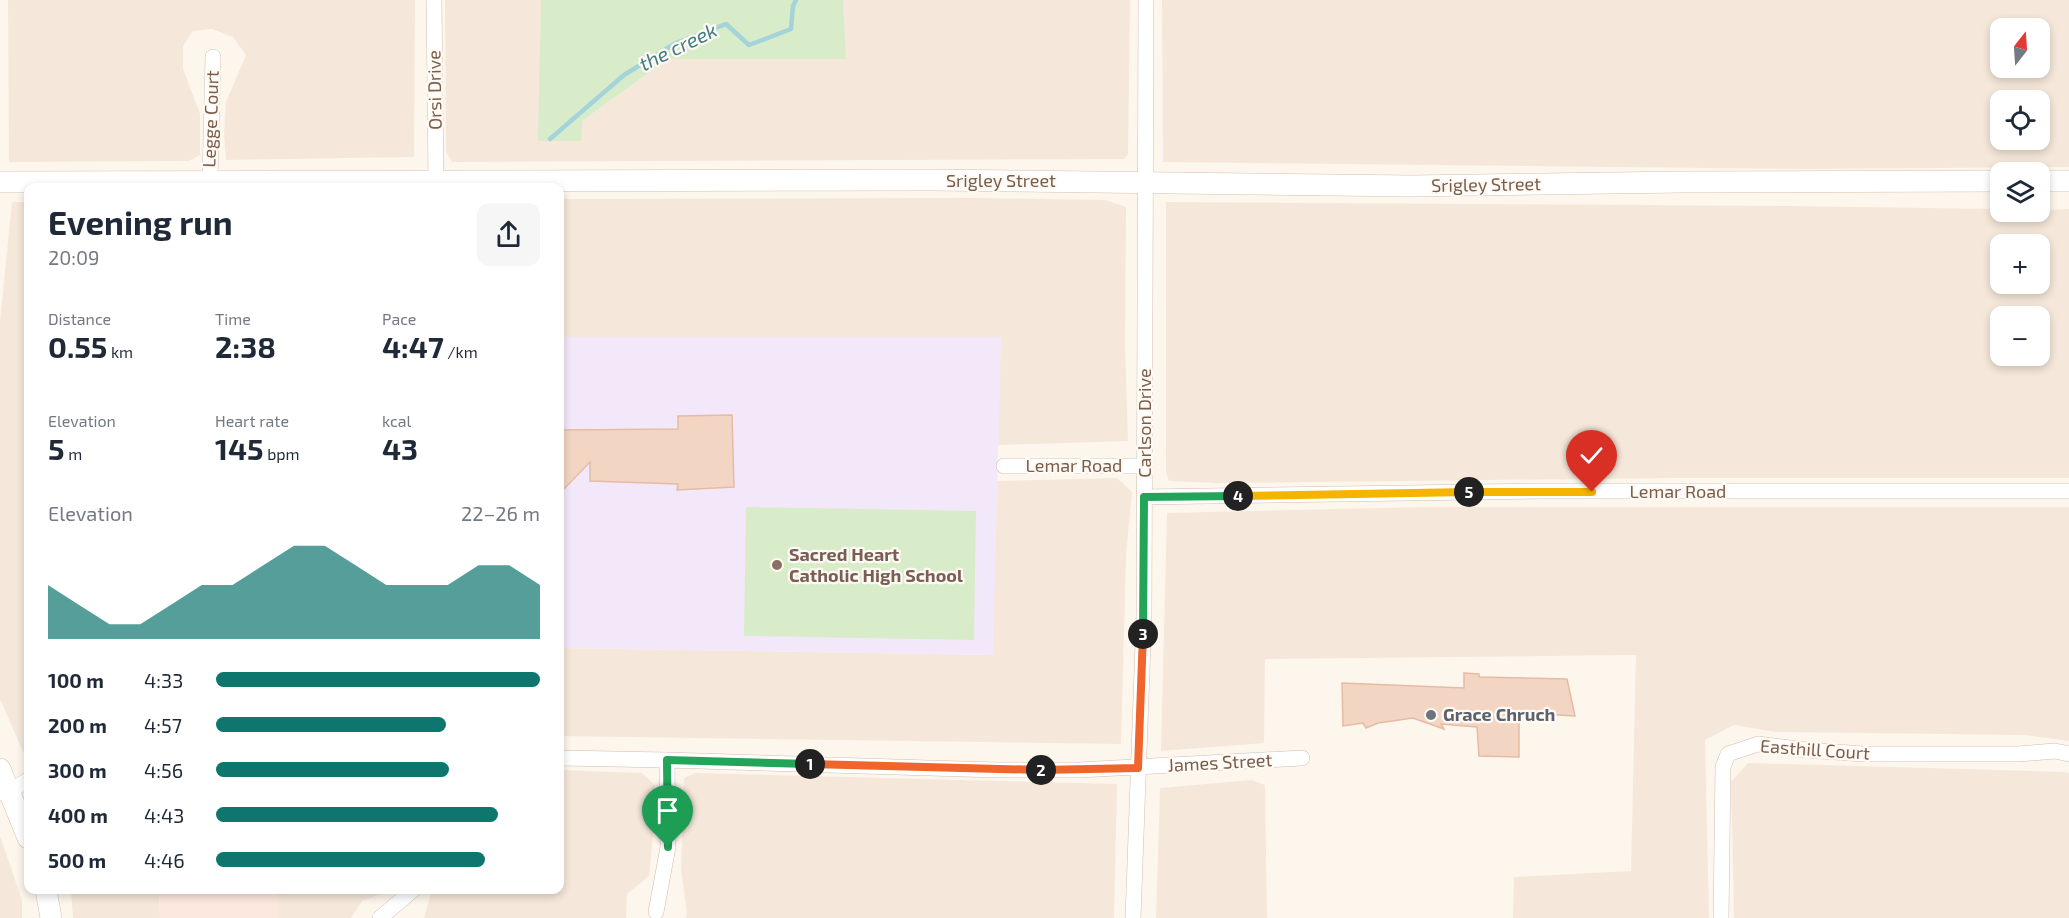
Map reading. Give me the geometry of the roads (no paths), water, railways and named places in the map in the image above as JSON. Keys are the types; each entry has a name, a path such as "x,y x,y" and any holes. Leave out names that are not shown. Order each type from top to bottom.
{"street":[{"name":"Orsi Drive","path":"434,0 436,181"},
{"name":"Carlson Drive","path":"1133,918 1144,616 1146,0"},
{"name":"Legge Court","path":"210,180 213,57"},
{"name":"Srigley Street","path":"379,183 572,179 1411,186 1682,182 1990,182"},
{"name":"Srigley Street","path":"0,182 210,180 315,183"},
{"path":"2050,181 2069,181"},
{"name":"Lemar Road","path":"1004,466 1144,466"},
{"name":"Lemar Road","path":"1144,497 1542,491 2069,491"},
{"name":"Easthill Court","path":"1721,918 1722,767 1728,754 1737,749 1758,744 1864,754 2018,754 2055,751 2069,754"},
{"name":"James Street","path":"564,758 997,770 1079,770 1302,758"},
{"path":"656,912 668,847 667,760"},
{"path":"0,769 13,788 24,825"},
{"path":"47,894 51,918"},
{"path":"380,918 408,894"}],"waterway":[{"name":"the creek","path":"550,139 624,75 676,43 726,24 749,45 791,29 793,6 796,0"}],"place":[{"name":"Sacred Heart Catholic High School","path":"777,565"},
{"name":"Grace Chruch","path":"1431,715"}]}
